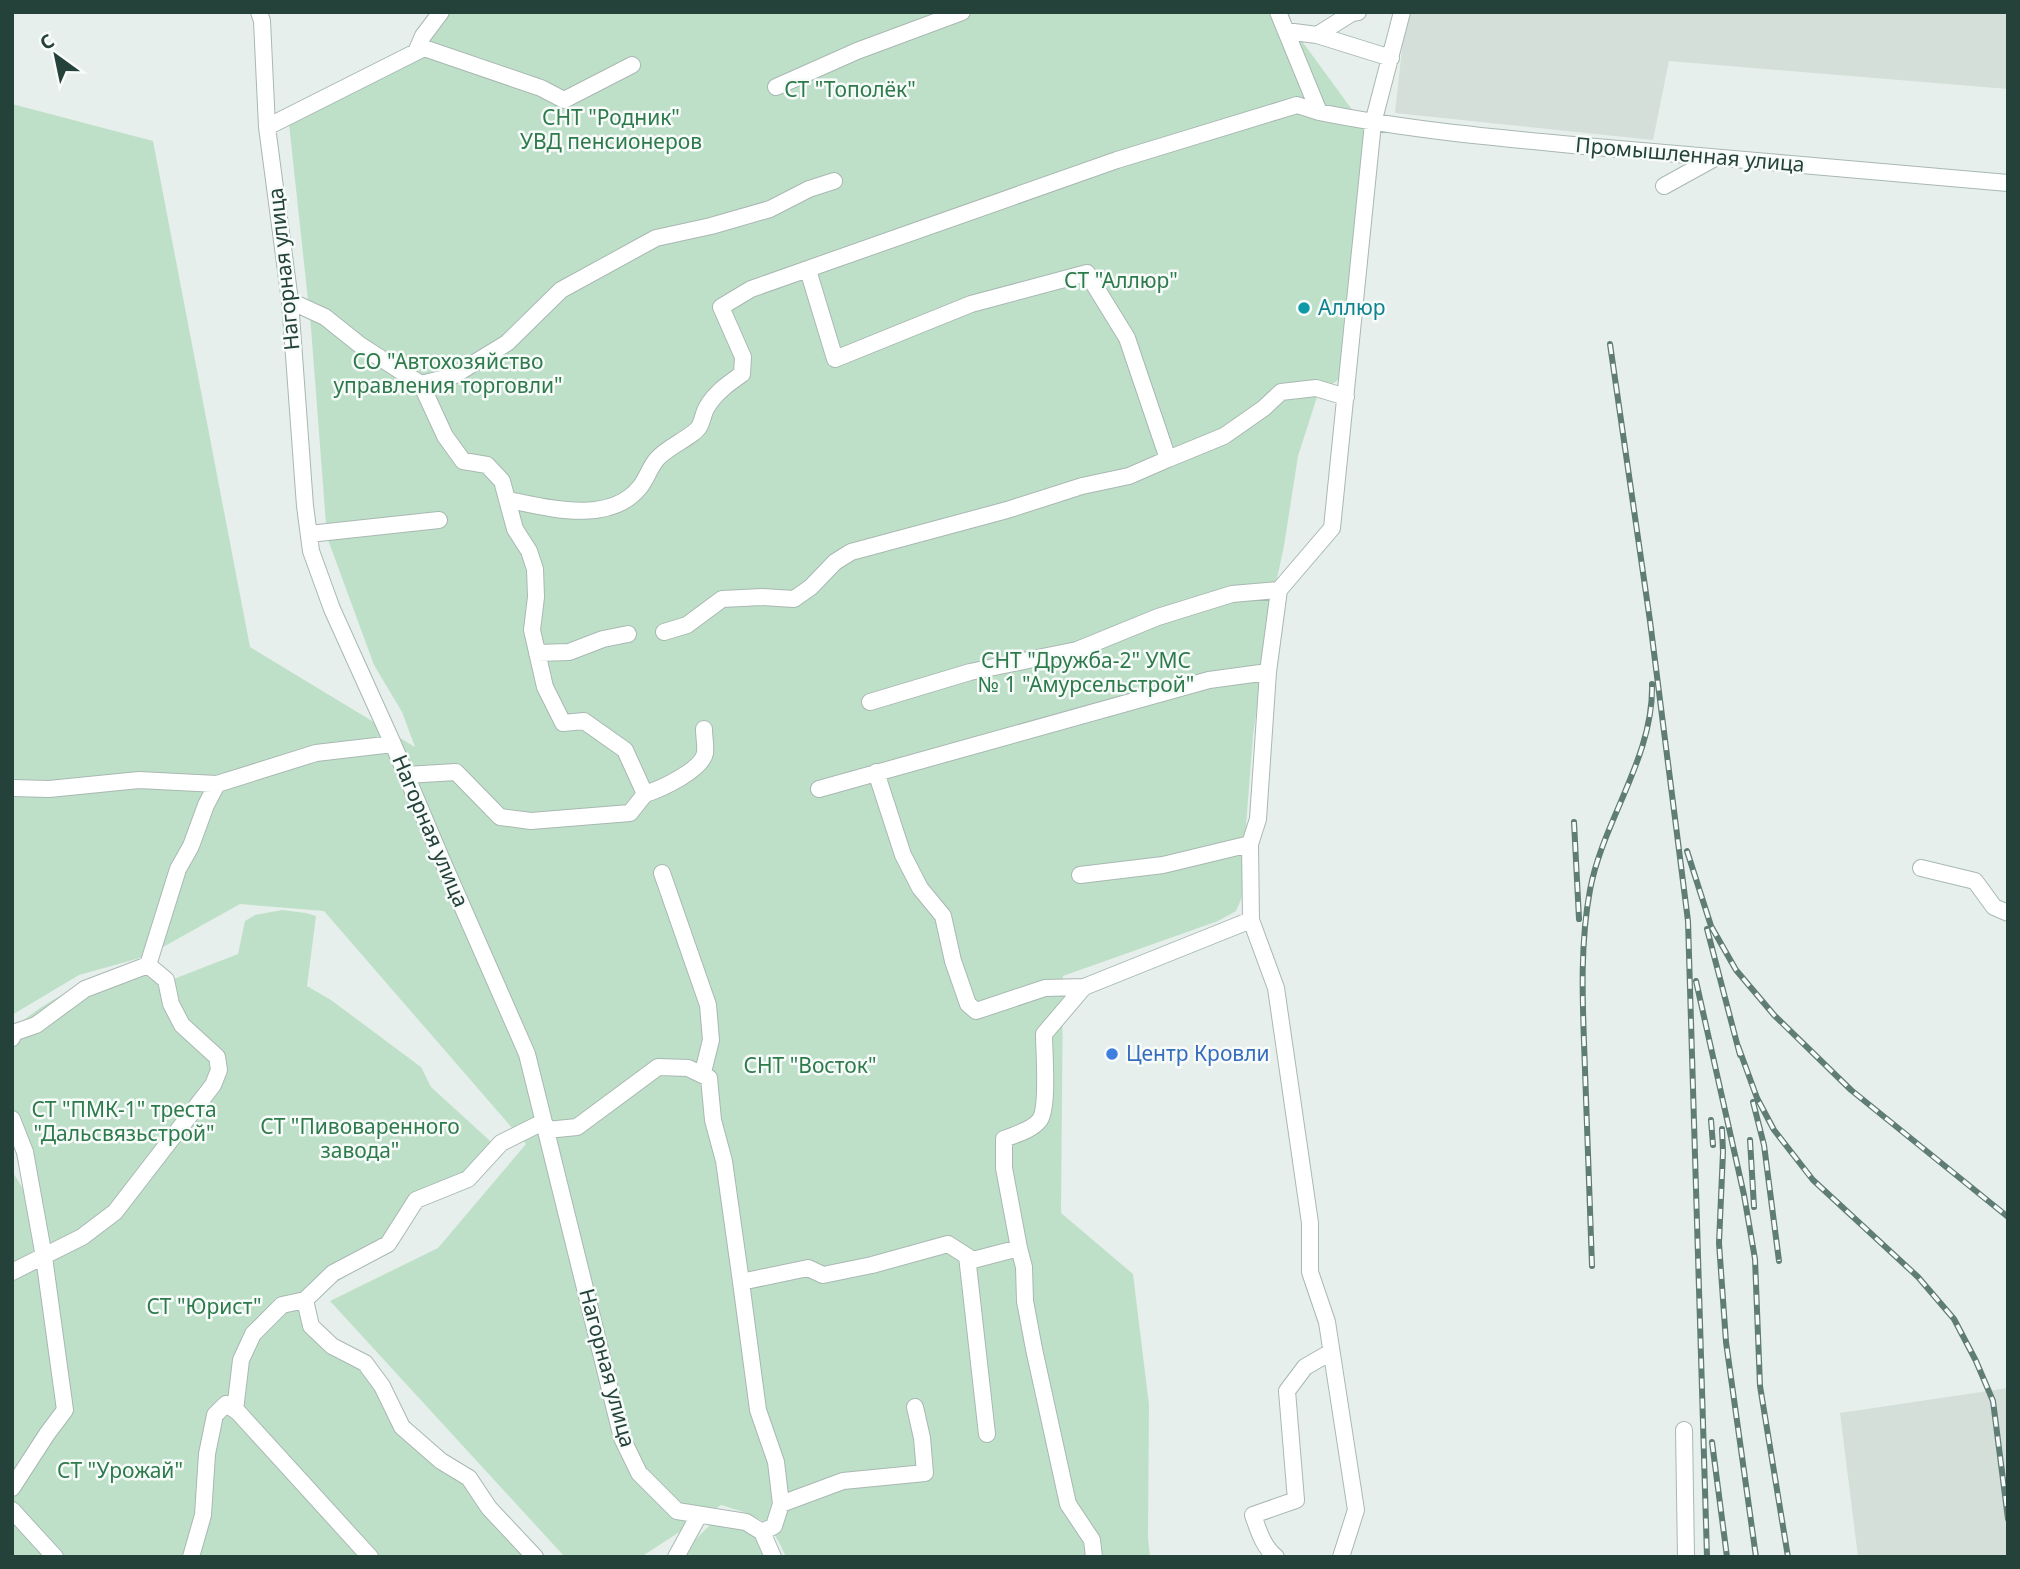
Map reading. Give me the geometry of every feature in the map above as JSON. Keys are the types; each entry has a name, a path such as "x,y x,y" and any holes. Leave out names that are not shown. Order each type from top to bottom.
{"street":[{"name":"Нагорная улица","path":"259,12 262,21 267,127 290,301 311,551 332,609 527,1054 622,1438 639,1473 677,1511 746,1522 762,1532"},
{"path":"416,52 423,36 441,12"},
{"path":"776,87 857,51 962,12"},
{"path":"1278,12 1319,111"},
{"path":"1317,35 1358,12"},
{"path":"1341,1557 1356,1510 1327,1322 1310,1272 1310,1223 1276,988 1251,920 1250,844 1258,819 1268,672 1279,590 1332,528 1373,123 1402,12"},
{"path":"1286,31 1317,35 1391,58"},
{"path":"267,127 424,48 541,88 564,100 632,65"},
{"name":"Промышленная улица","path":"509,500 547,508 588,511 614,507 639,488 657,460 673,445 699,429 707,406 726,384 742,374 743,357 721,307 751,289 1091,169 1297,106 1373,123 1510,140 2008,183"},
{"path":"1664,186 1713,159"},
{"path":"421,384 453,376 507,344 561,290 656,238 770,209 809,189 834,181"},
{"path":"807,270 835,359 971,304 1087,273 1127,338 1168,459"},
{"path":"290,301 325,317 369,351 421,384 445,436 463,461 487,465 502,481 515,529 535,569 536,597 532,630 545,687 563,723 584,721 625,750 645,794"},
{"path":"664,632 687,625 722,599 794,599 811,587 835,562 851,552 1007,510 1082,486 1129,476 1224,436 1281,393 1316,388 1346,397"},
{"path":"309,534 439,520"},
{"path":"870,702 970,672 1077,650 1158,617 1232,594 1279,590"},
{"path":"537,653 569,652 603,639 628,634"},
{"path":"819,789 1209,680 1268,672"},
{"path":"406,775 456,772 500,817 531,821 630,813 645,794 660,789 699,764 705,754 704,729"},
{"path":"12,788 49,789 139,780 217,784 316,753 393,744"},
{"path":"876,772 903,855 920,888 943,916 953,961 968,1004 976,1011 1045,988 1084,987 1251,920"},
{"path":"148,965 178,869 191,846 217,784"},
{"path":"1080,875 1163,865 1250,844"},
{"path":"1922,868 1975,881 1994,907 2008,913"},
{"path":"662,873 708,1005 711,1040 704,1068 698,1072"},
{"path":"12,1038 13,1033 36,1025 85,989 148,965"},
{"path":"12,1272 82,1237 115,1212 213,1085 219,1070 217,1057 182,1025 171,1004 166,980 148,965"},
{"path":"1084,987 1044,1034 1044,1106 1041,1119 1031,1128 1004,1139 1004,1168 1024,1267 1025,1301 1034,1349 1068,1504 1092,1540 1094,1557"},
{"path":"235,1410 241,1360 253,1334 282,1305 305,1300 333,1273 388,1244 416,1200 468,1179 501,1143 537,1125 577,1127 658,1067 688,1068 709,1078 713,1120 724,1161 758,1410 776,1462 781,1504 774,1526 762,1532 773,1557"},
{"path":"12,1119 25,1152 44,1257 65,1410 12,1488"},
{"path":"741,1282 808,1269 822,1275 872,1265 948,1244 973,1260 1019,1248"},
{"path":"967,1256 987,1434"},
{"path":"305,1300 311,1326 332,1346 365,1363 382,1386 402,1427 441,1461 469,1478 489,1508 535,1557"},
{"path":"1276,1557 1258,1532 1254,1515 1296,1500 1287,1391 1305,1367 1331,1352"},
{"path":"191,1557 203,1515 207,1454 215,1415 226,1404 235,1410 370,1557"},
{"path":"781,1504 844,1481 925,1473 922,1438 915,1407"},
{"path":"1684,1430 1686,1557"},
{"path":"12,1510 55,1557"},
{"path":"676,1557 699,1515"}],"shaded area":[{"path":"1406,12 2008,12 2008,89 1669,61 1653,140 1395,113"},
{"path":"2008,1388 2008,1557 1858,1557 1840,1413"}],"green space":[{"path":"447,12 1273,12 1288,22 1364,126 1361,200 1345,375 1318,394 1298,456 1284,546 1271,606 1253,736 1244,851 1245,890 1236,911 1218,921 1063,976 1061,1213 1133,1274 1149,1405 1150,1557 786,1557 774,1534 762,1521 721,1505 641,1557 563,1555 330,1301 438,1248 526,1144 324,911 240,904 147,956 79,975 12,1015 12,104 153,141 250,647 415,747 402,712 374,665 327,537 311,328 289,124 400,67"},
{"path":"282,910 316,916 307,986 331,1000 421,1067 431,1087 500,1150 438,1189 411,1215 402,1229 399,1244 317,1294 306,1315 366,1371 397,1423 462,1477 529,1557 12,1557 12,1171 25,1192 12,1136 12,1030 56,998 139,961 161,984 238,954 245,921 255,915"},
{"path":"713,1522 734,1524 754,1533 763,1557 684,1557 694,1541"}],"railway":[{"path":"1610,344 1650,621 1688,921 1707,1557"},
{"path":"1592,1266 1583,1002 1587,912 1596,864 1645,737 1652,684"},
{"path":"1574,822 1579,919"},
{"path":"1687,851 1711,926 1736,970 1774,1015 1851,1090 2008,1217"},
{"path":"1707,929 1740,1055"},
{"path":"1696,981 1744,1195 1755,1259 1760,1386 1788,1557"},
{"path":"1738,1046 1757,1098 1774,1130 1813,1180 1918,1277 1954,1319 1993,1401 2008,1519"},
{"path":"1753,1102 1764,1145 1779,1261"},
{"path":"1711,1120 1713,1145"},
{"path":"1722,1129 1719,1243 1726,1342 1756,1557"},
{"path":"1750,1140 1754,1207"},
{"path":"1712,1442 1727,1557"}],"place":[{"name":"Аллюр","path":"1304,308"},
{"name":"Центр Кровли","path":"1112,1054"}],"park label":[{"name":"СТ \"Тополёк\"","path":"850,90"},
{"name":"СНТ \"Родник\" УВД пенсионеров","path":"611,130"},
{"name":"СТ \"Аллюр\"","path":"1121,281"},
{"name":"СО \"Автохозяйство управления торговли\"","path":"448,374"},
{"name":"СНТ \"Дружба-2\" УМС № 1 \"Амурсельстрой\"","path":"1086,673"},
{"name":"СНТ \"Восток\"","path":"810,1066"},
{"name":"СТ \"ПМК-1\" треста \"Дальсвязьстрой\"","path":"124,1122"},
{"name":"СТ \"Пивоваренного завода\"","path":"360,1139"},
{"name":"СТ \"Юрист\"","path":"204,1307"},
{"name":"СТ \"Урожай\"","path":"120,1471"}]}
